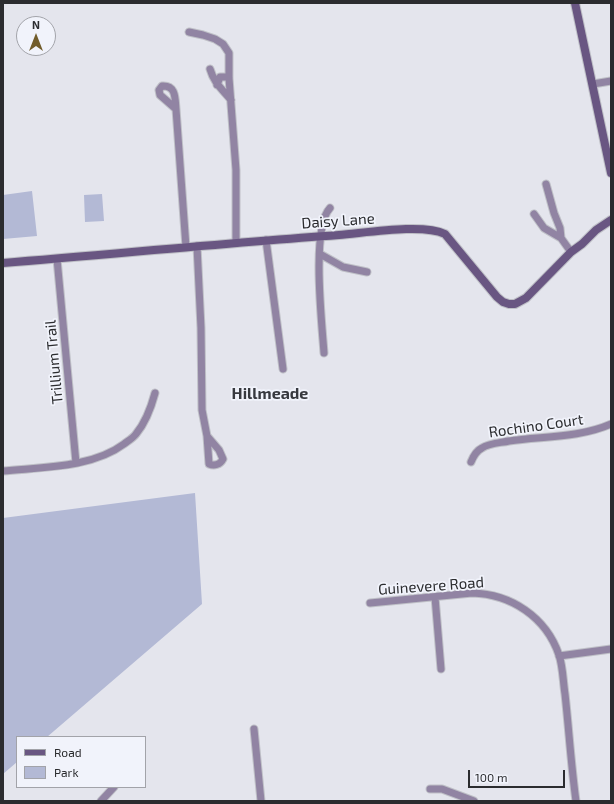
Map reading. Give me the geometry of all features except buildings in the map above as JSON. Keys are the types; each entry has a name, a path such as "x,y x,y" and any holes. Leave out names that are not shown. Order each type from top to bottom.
{"street":[{"path":"575,3 611,172"},
{"path":"189,32 203,35 223,44 229,52 229,78 236,170 236,243"},
{"path":"210,69 217,85 231,100"},
{"path":"217,85 220,77 229,78"},
{"path":"593,84 611,81"},
{"path":"176,109 186,247"},
{"path":"546,184 560,228 561,238"},
{"path":"324,353 319,285 320,254 321,236 326,212 330,208"},
{"path":"534,214 544,228 561,238 571,252"},
{"name":"Daisy Lane","path":"3,263 266,240 412,229 438,230 445,234 497,298 509,304 516,304 526,298 571,252 582,244 596,230 611,220"},
{"path":"266,240 283,370"},
{"path":"197,246 201,328 202,410 206,436"},
{"path":"320,254 343,267 367,272"},
{"name":"Trillium Trail","path":"57,259 76,463"},
{"path":"3,471 76,463 96,458 116,450 136,436 150,412 155,393"},
{"name":"Rochino Court","path":"471,462 477,451 482,447 521,439 575,434 596,430 611,424"},
{"name":"Guinevere Road","path":"370,603 484,593 511,601 539,622 553,642 559,656 576,801"},
{"path":"435,597 441,669"},
{"path":"559,656 611,649"},
{"path":"254,729 261,801"},
{"path":"101,801 113,788"},
{"path":"430,789 442,788 474,801"}],"green space":[{"path":"32,191 37,236 3,239 3,195"},
{"path":"102,194 104,221 85,222 84,195"},
{"path":"195,493 202,604 48,736 16,736 16,763 3,774 3,518"}],"district":[{"name":"Hillmeade","path":"270,394"}]}
